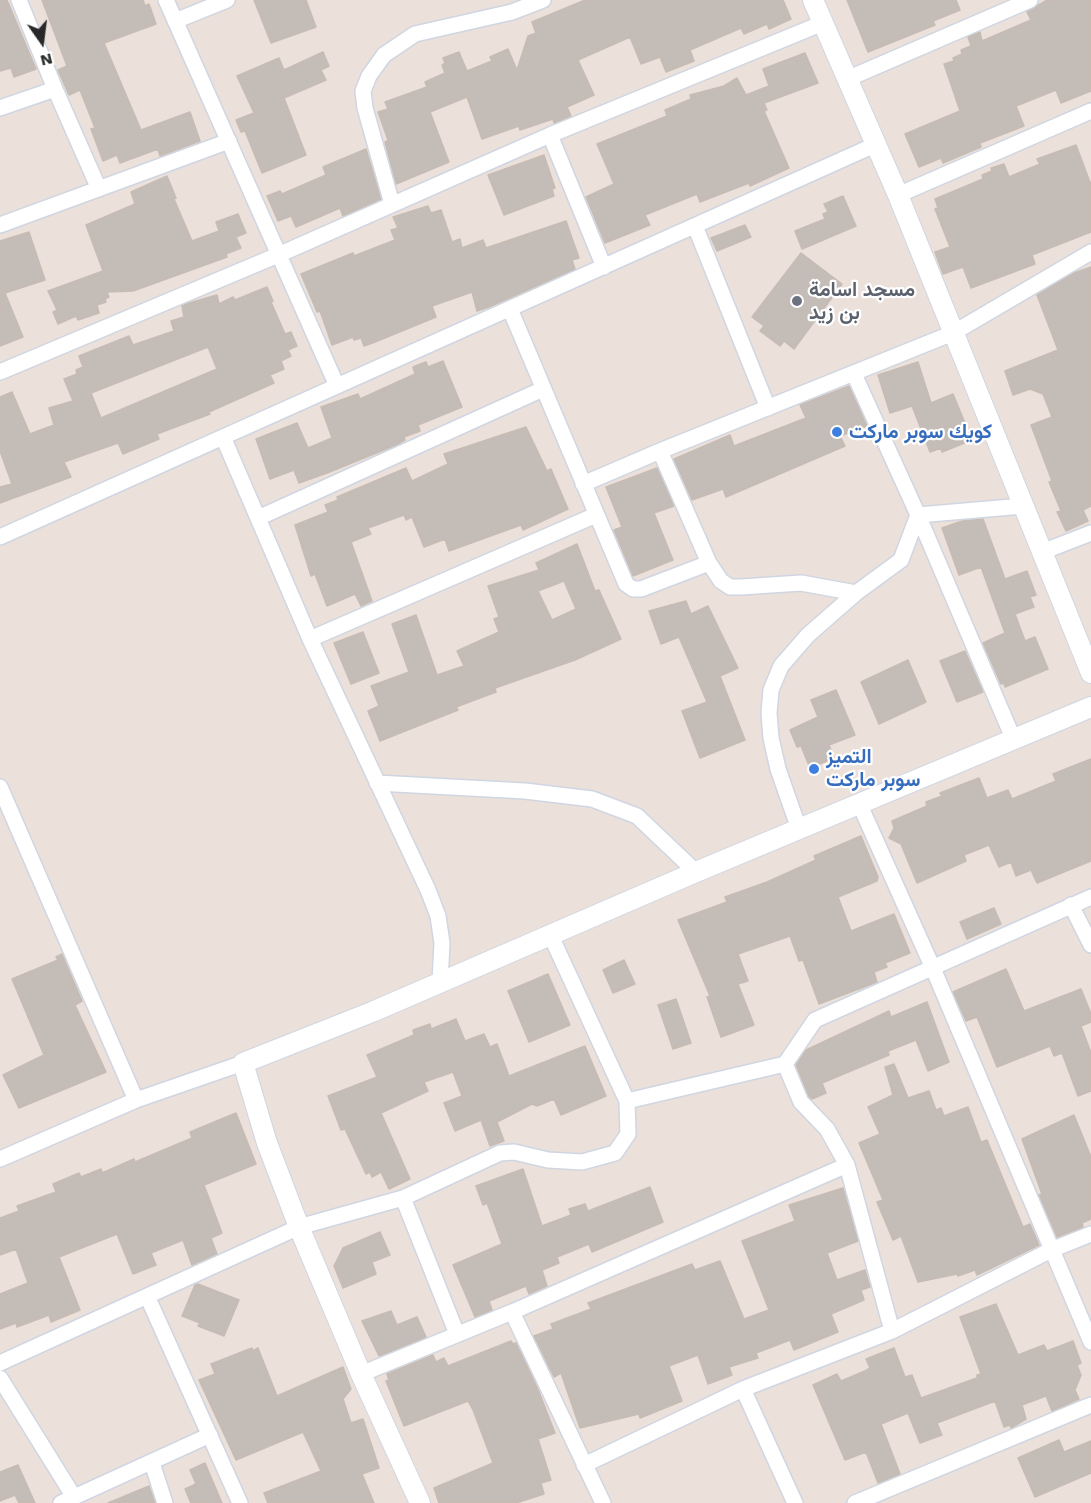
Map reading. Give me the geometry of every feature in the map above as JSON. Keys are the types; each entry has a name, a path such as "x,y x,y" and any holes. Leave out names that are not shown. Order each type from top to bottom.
{"street":[{"path":"19,0 99,189"},
{"path":"166,0 337,386"},
{"path":"176,21 227,0"},
{"path":"392,204 365,108 363,91 369,76 384,55 415,34 509,6 543,0"},
{"path":"813,0 877,144 1091,674"},
{"path":"847,79 1030,0"},
{"path":"0,372 278,255 550,135 823,23"},
{"path":"0,108 55,89"},
{"path":"898,195 1091,111"},
{"path":"550,135 604,267"},
{"path":"0,225 230,141"},
{"path":"0,537 877,144"},
{"path":"695,226 768,408"},
{"path":"583,484 953,333 1090,256"},
{"path":"510,309 626,585 641,590 709,563"},
{"path":"854,374 918,514 1013,738"},
{"path":"258,518 543,389"},
{"path":"223,437 310,639 428,890 438,916 442,943 440,982"},
{"path":"660,451 709,563 721,581 730,587 801,583 856,593"},
{"path":"918,514 1023,506"},
{"path":"799,829 778,769 771,738 768,713 771,690 782,666 808,635 856,593 901,560 918,514"},
{"path":"310,639 596,515"},
{"path":"1042,552 1091,533"},
{"path":"0,1159 136,1100 243,1063 440,982 859,803 1091,707"},
{"path":"377,783 525,791 592,799 637,816 696,872"},
{"path":"0,787 136,1100"},
{"path":"859,803 932,966 1091,1342"},
{"path":"627,1101 785,1064 815,1020 1091,897"},
{"path":"1071,905 1091,945"},
{"path":"0,1363 148,1298 299,1227 403,1198 500,1154 514,1152 548,1160 573,1162 615,1153 628,1134 627,1101 550,934"},
{"path":"243,1063 267,1143 299,1227 361,1374 420,1503"},
{"path":"785,1064 801,1102 827,1129 847,1165 892,1331"},
{"path":"361,1374 512,1312 847,1165"},
{"path":"403,1198 457,1334"},
{"path":"584,1465 743,1389 892,1331 1051,1250 1091,1234"},
{"path":"148,1298 240,1503"},
{"path":"512,1312 603,1503"},
{"path":"0,1378 67,1500 210,1435"},
{"path":"743,1389 791,1501"},
{"path":"855,1503 1091,1405"},
{"path":"152,1463 165,1503"}],"building":[{"path":"0,0 7,0 36,69 14,77 11,68 0,71"},
{"path":"42,0 143,0 145,6 149,4 156,24 104,43 141,130 190,112 200,141 160,156 158,149 120,163 117,155 103,161 91,129 95,128 80,90 69,95 58,70 67,66"},
{"path":"254,0 306,0 316,27 271,43"},
{"path":"585,0 783,0 791,19 769,29 767,24 744,34 741,28 690,50 694,61 666,72 660,57 641,64 630,37 578,60 594,95 567,107 571,116 554,123 553,119 520,130 519,126 482,139 467,97 430,112 449,162 396,184 385,142 388,140 378,112 388,109 385,102 427,87 425,82 445,73 442,65 445,63 443,58 459,52 467,71 492,61 490,57 508,49 517,70 528,36 536,33 532,22"},
{"path":"847,0 956,0 960,10 933,21 935,25 868,52"},
{"path":"1047,0 1091,0 1091,91 1061,103 1056,90 1016,106 1024,126 980,143 981,147 943,163 941,158 919,167 905,134 960,111 944,64 954,61 953,58 962,54 961,50 971,46 968,37 980,32 982,41 1031,20 1027,12"},
{"path":"323,52 329,66 321,70 326,80 284,98 306,155 262,173 245,131 241,132 236,120 254,113 237,76 279,58 284,70"},
{"path":"805,53 818,83 764,103 767,110 764,111 789,168 750,186 749,183 700,202 697,194 645,215 650,225 605,243 586,197 614,184 597,144 667,116 665,110 691,99 690,95 724,86 737,78 746,95 769,86 763,69"},
{"path":"1076,145 1091,185 1091,232 1032,255 1035,264 971,288 963,267 943,274 935,252 950,247 935,209 938,208 935,199 983,179 982,175 992,171 991,168 1004,164 1009,177 1040,164 1037,159"},
{"path":"366,149 381,199 343,216 340,208 296,227 291,216 278,221 267,196 280,191 282,194 326,175 323,167"},
{"path":"544,155 555,188 552,189 554,196 504,215 488,175"},
{"path":"167,176 192,241 219,231 216,222 238,214 246,233 236,237 241,248 226,254 227,257 133,291 107,292 109,297 105,299 106,302 97,305 99,313 78,320 76,316 58,324 53,312 57,310 48,291 103,271 86,225 135,204 131,192"},
{"path":"843,196 856,226 802,249 795,231 825,219 823,214 828,212 824,204"},
{"path":"428,206 431,213 441,210 452,242 460,239 462,248 483,240 486,248 566,221 579,258 572,260 575,269 477,311 472,292 432,306 436,317 375,342 364,346 361,338 354,340 353,337 332,345 320,311 317,312 301,274 353,253 354,256 395,240 391,230 398,228 393,217"},
{"path":"745,225 751,237 717,251 711,238"},
{"path":"29,232 45,280 5,293 23,337 0,346 0,241"},
{"name":"مسجد اسامة بن زيد","path":"801,253 842,284 794,349 784,341 780,346 760,331 764,326 752,317"},
{"path":"1091,267 1091,506 1083,510 1088,521 1066,531 1057,512 1061,511 1031,425 1052,417 1043,394 1030,389 1013,395 1005,371 1058,350 1037,295 1074,273"},
{"path":"267,287 285,334 291,332 297,346 288,350 291,356 281,361 284,369 270,375 274,383 209,412 210,414 157,434 159,439 123,454 118,443 64,462 71,477 0,503 0,487 12,484 0,451 0,397 12,392 30,434 54,425 49,408 73,401 64,379 77,374 76,370 83,367 79,356 129,336 133,345 174,331 171,321 184,317 182,306 186,304 217,295 219,304 233,297 235,300","holes":["208,347 217,369 101,418 91,393"]},
{"path":"443,361 462,407 418,425 420,431 404,437 405,440 396,445 327,473 299,483 294,470 270,479 256,439 297,423 308,448 332,438 321,407 358,394 360,399 415,374 413,367 426,362 428,367"},
{"path":"918,362 931,403 953,394 972,440 942,452 941,448 930,452 912,406 890,413 878,375"},
{"path":"849,386 867,426 840,436 845,446 726,497 723,489 692,500 674,459 730,435 734,446 806,418 800,405"},
{"path":"526,427 547,471 551,469 568,509 523,530 521,525 449,551 445,539 424,547 412,517 406,520 404,515 368,528 371,534 351,542 372,601 361,606 355,594 327,606 315,574 311,576 295,525 328,512 325,505 338,500 337,497 406,468 412,481 448,464 444,454"},
{"path":"657,468 674,506 654,513 673,560 633,576 614,530 622,527 606,487"},
{"path":"983,519 1005,579 1027,571 1036,595 1030,597 1034,607 1015,614 1025,641 1035,637 1048,669 1005,687 1004,683 1001,684 983,643 1005,633 981,567 959,575 942,528 962,521"},
{"path":"577,544 595,591 599,590 621,639 575,660 495,688 496,692 456,707 458,710 380,741 368,711 379,706 371,686 409,672 392,624 416,615 437,675 464,666 457,651 499,632 494,619 499,617 488,586 539,570 536,563","holes":["564,581 576,609 552,620 538,591"]},
{"path":"686,601 691,614 708,606 738,668 720,676 745,740 700,758 682,711 707,702 679,637 661,644 649,611"},
{"path":"363,632 379,673 351,684 334,643"},
{"path":"965,651 983,692 957,702 940,661"},
{"path":"908,660 926,702 879,724 861,682"},
{"path":"836,690 855,735 829,745 834,758 810,768 801,746 797,747 790,730 818,717 811,700"},
{"path":"1091,759 1091,861 1037,883 1031,870 1016,876 1011,862 999,867 989,845 964,855 966,861 917,883 901,844 889,838 894,828 892,821 927,806 926,802 942,796 940,793 979,778 987,798 1008,790 1012,799 1056,781 1053,774"},
{"path":"861,836 878,877 877,881 838,897 851,931 894,914 910,953 885,963 887,967 874,972 877,982 819,1004 803,960 799,961 790,936 738,954 748,981 738,984 754,1025 721,1037 707,997 710,996 678,920 727,902 725,897 767,882 816,860 814,856"},
{"path":"994,908 1001,924 967,939 960,922"},
{"path":"62,954 82,1001 75,1005 106,1072 19,1108 3,1075 44,1055 12,979 58,960 56,957"},
{"path":"624,960 635,984 613,993 603,970"},
{"path":"1006,969 1024,1011 1081,989 1091,1014 1091,1022 1081,1026 1091,1053 1091,1091 1078,1096 1062,1053 1054,1056 1050,1046 997,1067 977,1017 966,1021 953,992"},
{"path":"548,974 570,1025 529,1042 508,991"},
{"path":"676,999 691,1043 673,1049 658,1005"},
{"path":"927,1002 949,1062 928,1071 916,1040 888,1051 889,1055 822,1083 826,1093 812,1099 809,1097 796,1065 806,1050 889,1011 891,1017"},
{"path":"456,1019 465,1041 484,1034 490,1047 497,1044 509,1076 585,1046 606,1096 561,1115 554,1099 537,1106 532,1104 497,1122 504,1141 490,1146 481,1120 455,1131 444,1103 462,1096 453,1072 424,1082 428,1091 381,1113 410,1179 389,1189 381,1172 372,1177 370,1172 366,1174 345,1129 341,1130 328,1096 377,1077 367,1055 414,1035 413,1030 430,1024 431,1029"},
{"path":"894,1064 908,1098 929,1091 936,1110 941,1108 944,1116 968,1107 981,1142 987,1140 1023,1227 1030,1224 1039,1245 977,1275 975,1270 958,1276 957,1274 918,1282 901,1236 893,1240 877,1202 883,1200 859,1143 880,1134 868,1107 893,1095 885,1067"},
{"path":"236,1113 256,1164 204,1185 222,1233 211,1238 217,1254 192,1265 183,1240 151,1253 156,1265 133,1274 117,1234 59,1257 80,1310 51,1322 49,1315 17,1327 16,1323 0,1329 0,1294 28,1283 16,1249 0,1255 0,1218 19,1211 17,1206 56,1192 53,1184 79,1173 81,1177 101,1169 102,1173 134,1159 135,1162 192,1138 190,1132"},
{"path":"1074,1115 1091,1157 1091,1219 1082,1223 1083,1227 1057,1237 1039,1195 1042,1194 1022,1139"},
{"path":"523,1169 542,1226 571,1215 569,1209 585,1204 588,1211 650,1187 663,1222 592,1252 589,1244 557,1257 559,1263 542,1270 547,1286 529,1294 526,1286 489,1301 492,1310 475,1317 453,1265 502,1244 487,1203 483,1205 476,1186"},
{"path":"843,1188 858,1241 827,1253 837,1280 865,1270 870,1287 861,1290 864,1300 831,1314 838,1332 794,1350 790,1340 756,1353 758,1358 729,1367 732,1375 708,1384 698,1355 669,1366 682,1401 640,1418 639,1414 580,1428 561,1373 554,1377 534,1336 553,1329 551,1324 591,1309 588,1303 692,1264 695,1270 720,1261 744,1319 769,1310 742,1241 795,1221 789,1205"},
{"path":"380,1232 390,1255 372,1262 376,1274 343,1288 334,1266 343,1248"},
{"path":"198,1284 239,1300 224,1336 198,1326 200,1323 182,1316 195,1285"},
{"path":"996,1304 1018,1355 1044,1345 1047,1351 1073,1341 1081,1363 1077,1365 1081,1375 1075,1390 1079,1399 1052,1411 1046,1396 1022,1405 1026,1419 1011,1428 1010,1425 1004,1427 995,1401 937,1423 942,1435 920,1443 908,1413 881,1424 900,1474 878,1483 866,1452 845,1460 813,1385 837,1374 841,1381 865,1371 870,1368 866,1359 894,1348 905,1377 912,1375 921,1398 977,1378 977,1375 981,1374 960,1317"},
{"path":"391,1311 397,1325 417,1317 426,1337 379,1356 362,1321"},
{"path":"511,1341 513,1344 516,1343 555,1433 538,1439 551,1480 541,1483 544,1494 516,1503 439,1503 434,1488 493,1463 473,1410 468,1401 404,1426 386,1381 389,1380 387,1374 433,1355 436,1362 444,1358 448,1366"},
{"path":"252,1348 253,1351 258,1348 277,1396 343,1367 351,1389 343,1399 351,1423 363,1419 379,1468 362,1474 374,1503 268,1503 264,1493 321,1471 303,1432 236,1460 199,1380 215,1374 211,1364"},
{"path":"1059,1440 1064,1452 1091,1441 1091,1473 1035,1497 1018,1458"},
{"path":"205,1463 222,1503 191,1503 185,1489 196,1484 190,1470"},
{"path":"18,1465 35,1503 19,1503 15,1495 0,1501 0,1472"},
{"path":"149,1486 155,1503 108,1503"}],"place":[{"name":"مسجد اسامة بن زيد","path":"797,301"},
{"name":"كويك سوبر ماركت","path":"837,432"},
{"name":"التميز سوبر ماركت","path":"814,769"}]}
